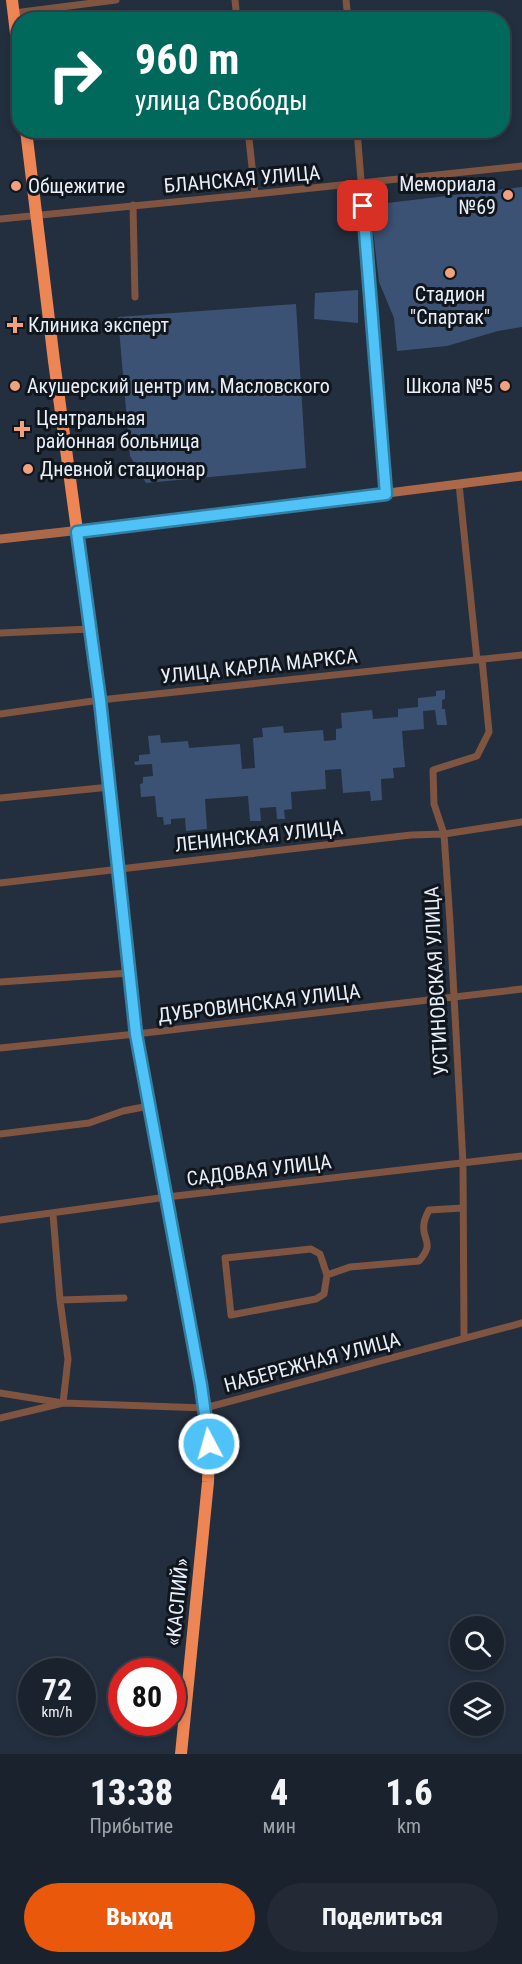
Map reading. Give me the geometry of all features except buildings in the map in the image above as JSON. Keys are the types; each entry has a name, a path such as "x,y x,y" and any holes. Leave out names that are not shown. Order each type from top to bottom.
{"highway":[{"name":"«КАСПИЙ»","path":"27,138 100,700 136,1034 205,1408 209,1444 205,1526 181,1754"}],"main road":[{"path":"0,539 77,532 522,476"}],"street":[{"path":"22,12 116,0"},
{"path":"249,138 255,194"},
{"path":"358,138 386,494"},
{"name":"БЛАНСКАЯ УЛИЦА","path":"0,219 522,166"},
{"path":"132,206 135,297"},
{"name":"УСТИНОВСКАЯ УЛИЦА","path":"459,484 489,732 477,756 433,770 434,804 444,834 454,998 463,1163 464,1338"},
{"path":"0,633 91,629"},
{"name":"УЛИЦА КАРЛА МАРКСА","path":"0,714 100,700 522,655"},
{"path":"0,798 110,787"},
{"name":"ЛЕНИНСКАЯ УЛИЦА","path":"0,883 411,835 444,834 522,822"},
{"path":"0,981 129,973"},
{"name":"ДУБРОВИНСКАЯ УЛИЦА","path":"0,1048 522,989"},
{"path":"0,1134 89,1123 123,1111 149,1106"},
{"name":"САДОВАЯ УЛИЦА","path":"0,1220 167,1197 522,1156"},
{"path":"327,1275 350,1267 419,1261 426,1253 428,1240 423,1226 429,1210 463,1208"},
{"path":"0,1418 63,1403 68,1359 60,1300 53,1214"},
{"path":"310,1249 320,1254 327,1275 324,1294 316,1299 231,1315 225,1258 310,1249"},
{"path":"60,1300 124,1298"},
{"name":"НАБЕРЕЖНАЯ УЛИЦА","path":"0,1393 63,1403 205,1408 522,1323"}],"shaded area":[{"name":"Стадион \"Спартак\"","path":"522,187 522,327 498,331 447,346 397,351 394,318 379,282 370,205"},
{"path":"358,290 358,323 314,319 315,293"},
{"path":"296,304 306,468 146,483 130,456 118,317"},
{"path":"445,690 442,709 445,709 447,725 437,725 435,710 423,711 424,729 402,731 405,767 393,768 394,778 381,779 382,800 371,801 370,791 343,793 341,769 325,770 326,789 291,792 292,809 284,810 285,819 277,819 276,807 260,808 261,821 250,821 248,796 205,799 207,829 186,831 185,818 171,819 171,824 164,825 163,817 157,817 155,796 141,797 140,784 143,783 143,777 153,776 152,764 135,765 134,762 139,761 139,755 150,754 148,736 160,735 161,743 188,741 189,748 240,744 242,769 255,768 253,738 263,737 262,728 283,726 284,733 323,730 324,741 336,740 336,729 342,728 341,713 372,710 373,719 398,717 398,709 418,707 418,698 436,696 436,691"}],"place":[{"name":"Общежитие","path":"16,186"},
{"name":"Мемориала №69","path":"508,195"},
{"name":"Стадион \"Спартак\"","path":"450,273"},
{"name":"Клиника эксперт","path":"15,325"},
{"name":"Акушерский центр им. Масловского","path":"15,386"},
{"name":"Школа №5","path":"505,386"},
{"name":"Центральная районная больница","path":"22,429"},
{"name":"Дневной стационар","path":"28,469"}],"route":[{"path":"209,1444 201,1385 136,1034 100,700 77,532 386,494 363,206"}]}
